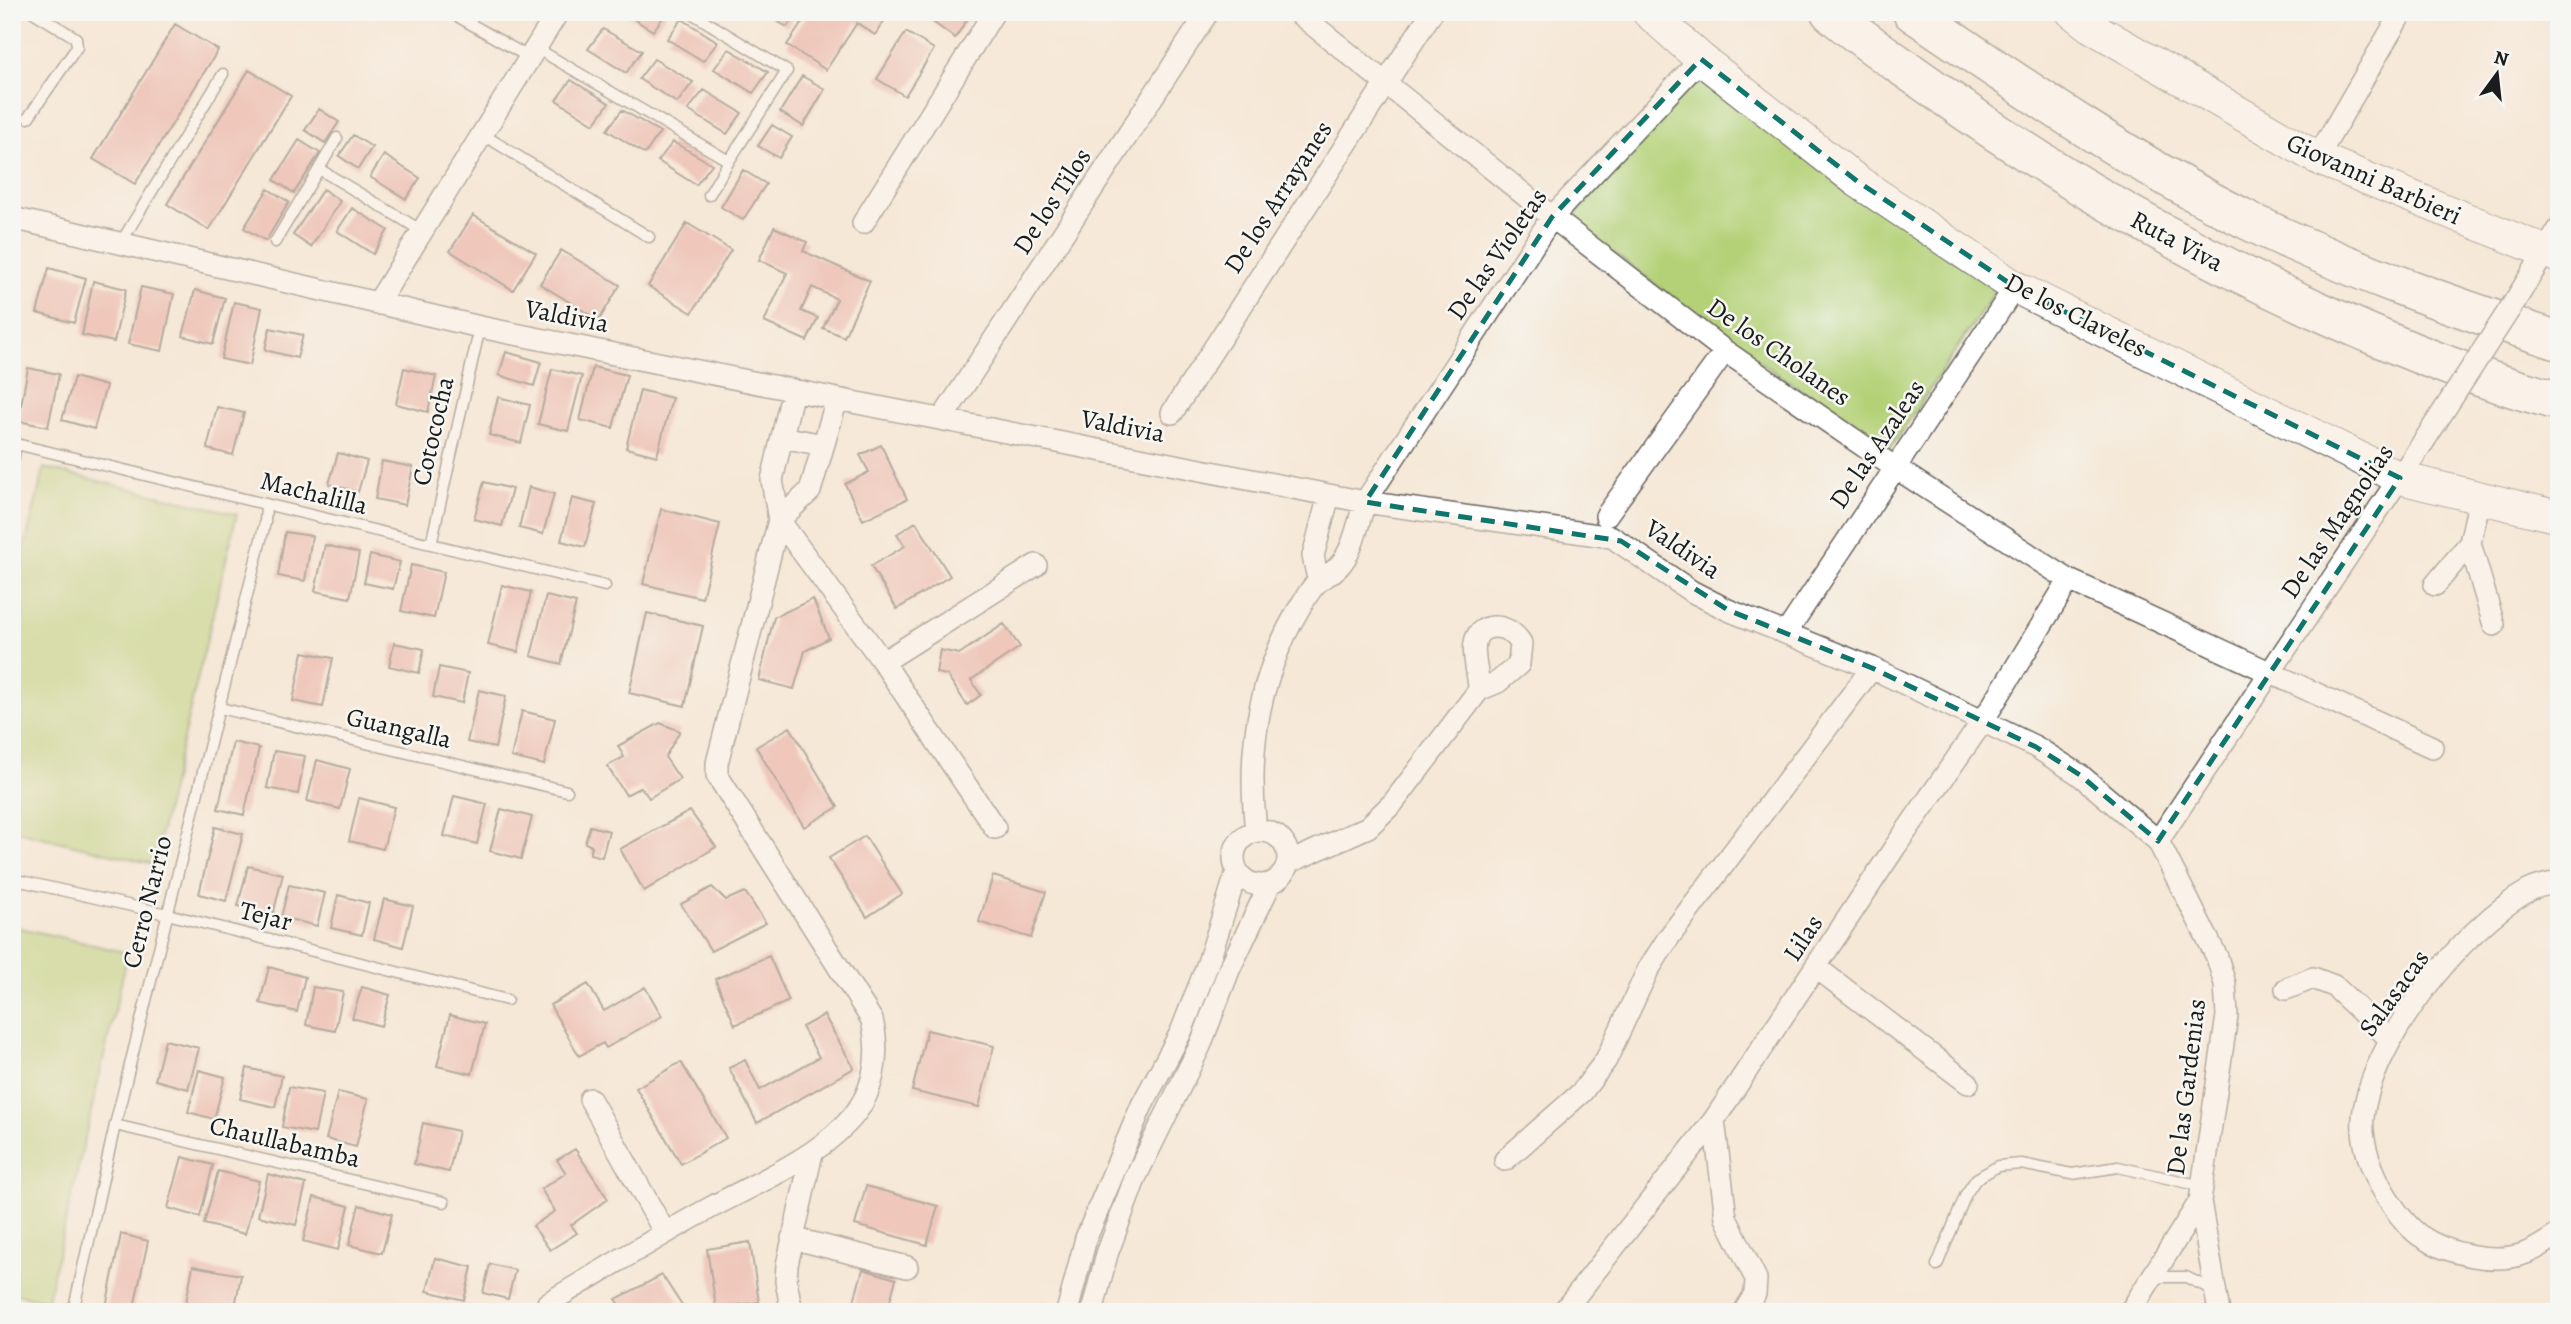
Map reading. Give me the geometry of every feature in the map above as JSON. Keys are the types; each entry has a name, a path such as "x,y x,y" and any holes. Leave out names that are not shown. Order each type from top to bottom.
{"highway":[{"name":"Ruta Viva","path":"1830,12 2021,151 2147,227 2266,287 2395,345 2521,392 2559,401"},
{"name":"Ruta Viva","path":"1912,12 2066,117 2251,221 2377,276 2559,341"}],"main road":[{"name":"De los Claveles","path":"1648,12 1701,59 1857,181 2015,287 2400,478 2559,517"},
{"name":"Giovanni Barbieri","path":"2087,17 2207,95 2317,159 2554,247"}],"street":[{"path":"377,304 558,12"},
{"path":"863,223 995,12"},
{"name":"De los Tilos","path":"942,419 1208,12"},
{"name":"De los Cholanes","path":"1297,12 1552,218 1725,351 1894,467 2068,580 2432,747"},
{"name":"De los Arrayanes","path":"1172,413 1432,12"},
{"path":"2317,159 2402,12"},
{"name":"De las Violetas","path":"1318,579 1337,568 1347,554 1365,502 1552,218 1701,59"},
{"name":"Valdivia","path":"12,218 480,327 837,399 1365,502 1612,537 1691,591 1727,610 1872,668 2036,747 2080,775 2158,841"},
{"name":"De las Magnolias","path":"2158,841 2515,301 2554,247"},
{"name":"De las Azaleas","path":"1786,633 2015,287"},
{"path":"1606,516 1725,351"},
{"path":"548,1303 666,1233 812,1153 848,1123 866,1097 877,1059 872,1020 722,787 716,770 779,520 772,480 793,390"},
{"path":"779,520 810,491 837,399"},
{"path":"782,436 823,445"},
{"path":"1256,831 1250,784 1262,692 1274,655 1318,579 1313,556 1329,495"},
{"path":"2435,585 2470,543 2480,498"},
{"path":"779,520 883,662 995,828"},
{"path":"2470,543 2494,625"},
{"path":"883,662 1036,565"},
{"name":"Lilas","path":"1563,1312 1714,1120 1895,847 1983,721 2068,580"},
{"path":"1505,1160 1582,1092 1606,1060 1648,970 1669,937 1872,668"},
{"path":"1092,1312 1107,1254 1136,1176 1200,1045 1240,946 1270,884 1280,877 1288,863 1368,827 1393,803 1479,690"},
{"path":"1270,884 1257,885 1245,880 1237,871 1234,859 1236,846 1244,837 1256,831 1273,834 1285,846 1288,863"},
{"name":"De las Gardenias","path":"2158,841 2217,957 2225,984 2227,1016 2201,1194 2217,1301"},
{"path":"1067,1312 1086,1238 1142,1105 1181,1032 1208,963 1237,871"},
{"name":"Salasacas","path":"2559,882 2529,890 2486,922 2423,990 2389,1038 2373,1077 2363,1120 2369,1163 2392,1208 2419,1235 2448,1249 2487,1258 2526,1254 2559,1234"},
{"path":"1816,968 1968,1083"},
{"path":"2286,989 2313,978 2334,986 2389,1038"},
{"path":"590,1099 666,1233"},
{"path":"1714,1120 1726,1217 1756,1279 1755,1294 1744,1312"},
{"path":"792,1312 786,1281 792,1238 812,1153"},
{"path":"2130,1312 2201,1194"},
{"path":"792,1238 907,1267"}],"lane":[{"path":"28,118 77,47 76,37 33,12"},
{"path":"450,12 533,53 729,161"},
{"path":"690,12 787,71 709,195"},
{"path":"120,244 223,74"},
{"path":"482,134 649,237"},
{"path":"275,242 337,138"},
{"path":"319,169 422,231"},
{"name":"Cotococha","path":"431,544 480,327"},
{"path":"12,467 14,443"},
{"name":"Machalilla","path":"14,443 605,586"},
{"name":"Cerro Narrio","path":"73,1312 115,1125 265,523 266,504"},
{"name":"Guangalla","path":"219,708 567,791"},
{"name":"Tejar","path":"12,879 167,914 508,1000"},
{"name":"Chaullabamba","path":"115,1125 444,1202"},
{"path":"1937,1265 1966,1194 1976,1179 1998,1166 2021,1164 2072,1174 2131,1168 2201,1194"},
{"path":"2153,1277 2186,1276 2217,1301"}],"highlighted area":[{"path":"1701,59 1857,181 2015,287 2400,478 2158,841 2080,775 2036,747 1872,668 1728,610 1621,541 1365,502 1552,217"}],"green space":[{"path":"1700,74 1996,290 1890,449 1731,343 1570,220"},
{"path":"44,468 237,514 153,864 12,830 12,599"},
{"path":"12,926 128,953 47,1301 12,1293"}],"building":[{"path":"622,12 667,12 653,31"},
{"path":"762,12 796,12 787,27"},
{"path":"809,12 877,12 886,18 875,35 857,23 826,70 787,45"},
{"path":"919,12 972,12 955,38"},
{"path":"682,19 718,42 703,61 667,39"},
{"path":"175,24 218,50 135,184 93,159"},
{"path":"603,29 642,51 626,73 588,49"},
{"path":"906,32 934,49 905,96 877,79"},
{"path":"729,49 768,72 753,93 714,69"},
{"path":"654,59 693,82 677,103 639,79"},
{"path":"249,70 291,96 209,230 167,204"},
{"path":"802,76 825,89 803,126 780,112"},
{"path":"571,80 609,103 594,124 556,100"},
{"path":"704,90 742,113 727,134 688,110"},
{"path":"319,109 339,122 325,143 305,130"},
{"path":"622,110 660,132 645,154 607,130"},
{"path":"772,125 792,137 779,158 758,146"},
{"path":"353,135 372,147 358,169 339,156"},
{"path":"299,140 320,153 294,193 274,180"},
{"path":"673,142 712,164 696,185 658,161"},
{"path":"384,155 420,178 406,199 370,177"},
{"path":"743,170 766,184 743,220 721,207"},
{"path":"268,189 289,202 266,241 244,228"},
{"path":"323,189 340,201 311,247 293,235"},
{"path":"352,208 388,230 373,254 337,231"},
{"path":"473,215 536,253 513,290 450,251"},
{"path":"687,223 731,250 692,313 648,286"},
{"path":"774,227 807,242 803,251 870,281 844,337 823,328 837,299 812,287 801,311 818,318 807,341 764,322 787,273 759,260"},
{"path":"561,250 620,285 599,320 540,284"},
{"path":"49,268 86,278 74,323 37,313"},
{"path":"93,281 126,289 114,342 82,335"},
{"path":"141,287 174,294 162,351 128,344"},
{"path":"195,290 225,298 213,344 183,336"},
{"path":"234,302 262,308 250,365 221,359"},
{"path":"270,328 303,335 297,358 265,350"},
{"path":"506,352 541,362 534,386 499,375"},
{"path":"593,367 627,375 613,428 580,420"},
{"path":"28,368 59,374 48,427 18,421"},
{"path":"404,368 436,376 428,412 396,404"},
{"path":"552,369 582,376 568,431 538,424"},
{"path":"74,377 106,386 94,429 62,420"},
{"path":"640,390 672,398 657,456 626,448"},
{"path":"498,397 530,405 521,443 489,435"},
{"path":"217,407 244,413 233,455 207,449"},
{"path":"881,445 907,499 863,520 845,484 869,472 860,455"},
{"path":"338,453 367,461 358,492 329,484"},
{"path":"382,461 413,467 405,505 375,499"},
{"path":"484,482 512,489 502,526 474,519"},
{"path":"529,487 554,494 543,534 519,528"},
{"path":"572,498 596,504 585,547 561,541"},
{"path":"661,509 720,524 702,598 643,584"},
{"path":"916,522 950,576 897,609 871,566 905,546 897,534"},
{"path":"285,532 312,536 305,581 278,576"},
{"path":"325,545 359,553 350,598 315,591"},
{"path":"370,555 400,562 393,589 364,583"},
{"path":"411,565 444,572 434,618 401,611"},
{"path":"502,585 531,592 518,652 488,645"},
{"path":"546,596 576,603 561,664 531,656"},
{"path":"813,599 829,638 805,651 794,689 759,680 774,617"},
{"path":"647,613 703,626 685,706 629,693"},
{"path":"1004,624 1020,647 971,680 981,695 967,705 947,675 936,673 940,650 959,654"},
{"path":"394,643 424,649 419,673 389,666"},
{"path":"303,652 333,658 323,707 293,701"},
{"path":"439,667 468,673 462,703 433,697"},
{"path":"479,690 506,696 495,748 467,742"},
{"path":"522,711 555,719 544,765 511,757"},
{"path":"660,723 680,731 665,757 680,779 649,798 641,787 626,795 607,766 624,757 618,746"},
{"path":"790,727 838,807 804,827 756,747"},
{"path":"233,742 259,748 244,815 218,809"},
{"path":"274,751 305,756 298,794 267,788"},
{"path":"317,760 350,769 340,809 307,801"},
{"path":"454,796 487,804 477,844 444,836"},
{"path":"359,798 394,807 383,849 349,841"},
{"path":"501,809 532,817 521,859 490,851"},
{"path":"690,811 716,847 644,891 620,849"},
{"path":"590,826 609,831 602,857 590,854 592,846 585,843"},
{"path":"215,827 243,834 226,901 199,894"},
{"path":"865,836 902,894 867,917 829,858"},
{"path":"248,866 283,874 273,915 238,906"},
{"path":"993,876 1046,892 1031,938 979,922"},
{"path":"289,885 325,893 317,926 281,917"},
{"path":"712,887 726,900 745,892 766,923 711,951 681,904"},
{"path":"338,895 369,903 362,935 331,928"},
{"path":"384,899 413,906 403,947 374,939"},
{"path":"769,956 789,1001 735,1025 715,979"},
{"path":"269,967 305,977 297,1012 260,1003"},
{"path":"588,984 604,1011 645,987 662,1016 606,1048 603,1043 579,1056 550,1005"},
{"path":"313,987 343,992 335,1031 306,1025"},
{"path":"362,987 390,995 381,1026 352,1018"},
{"path":"450,1015 485,1024 472,1074 437,1066"},
{"path":"824,1015 854,1068 757,1123 729,1068 745,1060 760,1090 819,1057 802,1027"},
{"path":"927,1030 994,1046 979,1107 912,1091"},
{"path":"165,1040 199,1048 188,1089 155,1080"},
{"path":"681,1062 726,1138 681,1164 636,1088"},
{"path":"247,1068 282,1076 275,1107 240,1099"},
{"path":"199,1070 225,1077 214,1119 188,1112"},
{"path":"289,1087 323,1093 315,1133 282,1127"},
{"path":"338,1092 368,1099 356,1147 326,1139"},
{"path":"423,1123 458,1131 449,1172 414,1164"},
{"path":"575,1149 608,1199 571,1225 577,1233 550,1250 533,1226 555,1211 541,1189 566,1173 557,1160"},
{"path":"182,1157 213,1165 200,1217 168,1208"},
{"path":"218,1171 259,1181 245,1234 204,1224"},
{"path":"268,1174 306,1184 296,1225 258,1216"},
{"path":"866,1186 938,1206 927,1245 855,1225"},
{"path":"314,1197 349,1206 338,1250 303,1241"},
{"path":"359,1205 392,1214 382,1253 349,1245"},
{"path":"121,1234 148,1241 133,1312 106,1307"},
{"path":"750,1242 759,1302 716,1308 707,1249"},
{"path":"435,1258 472,1267 464,1300 427,1291"},
{"path":"490,1264 515,1270 508,1299 483,1293"},
{"path":"193,1266 241,1275 234,1312 184,1312"},
{"path":"863,1269 896,1279 887,1312 851,1312"},
{"path":"662,1275 686,1312 625,1312 616,1299"},
{"path":"245,1304 274,1311 274,1312 243,1312"}]}
